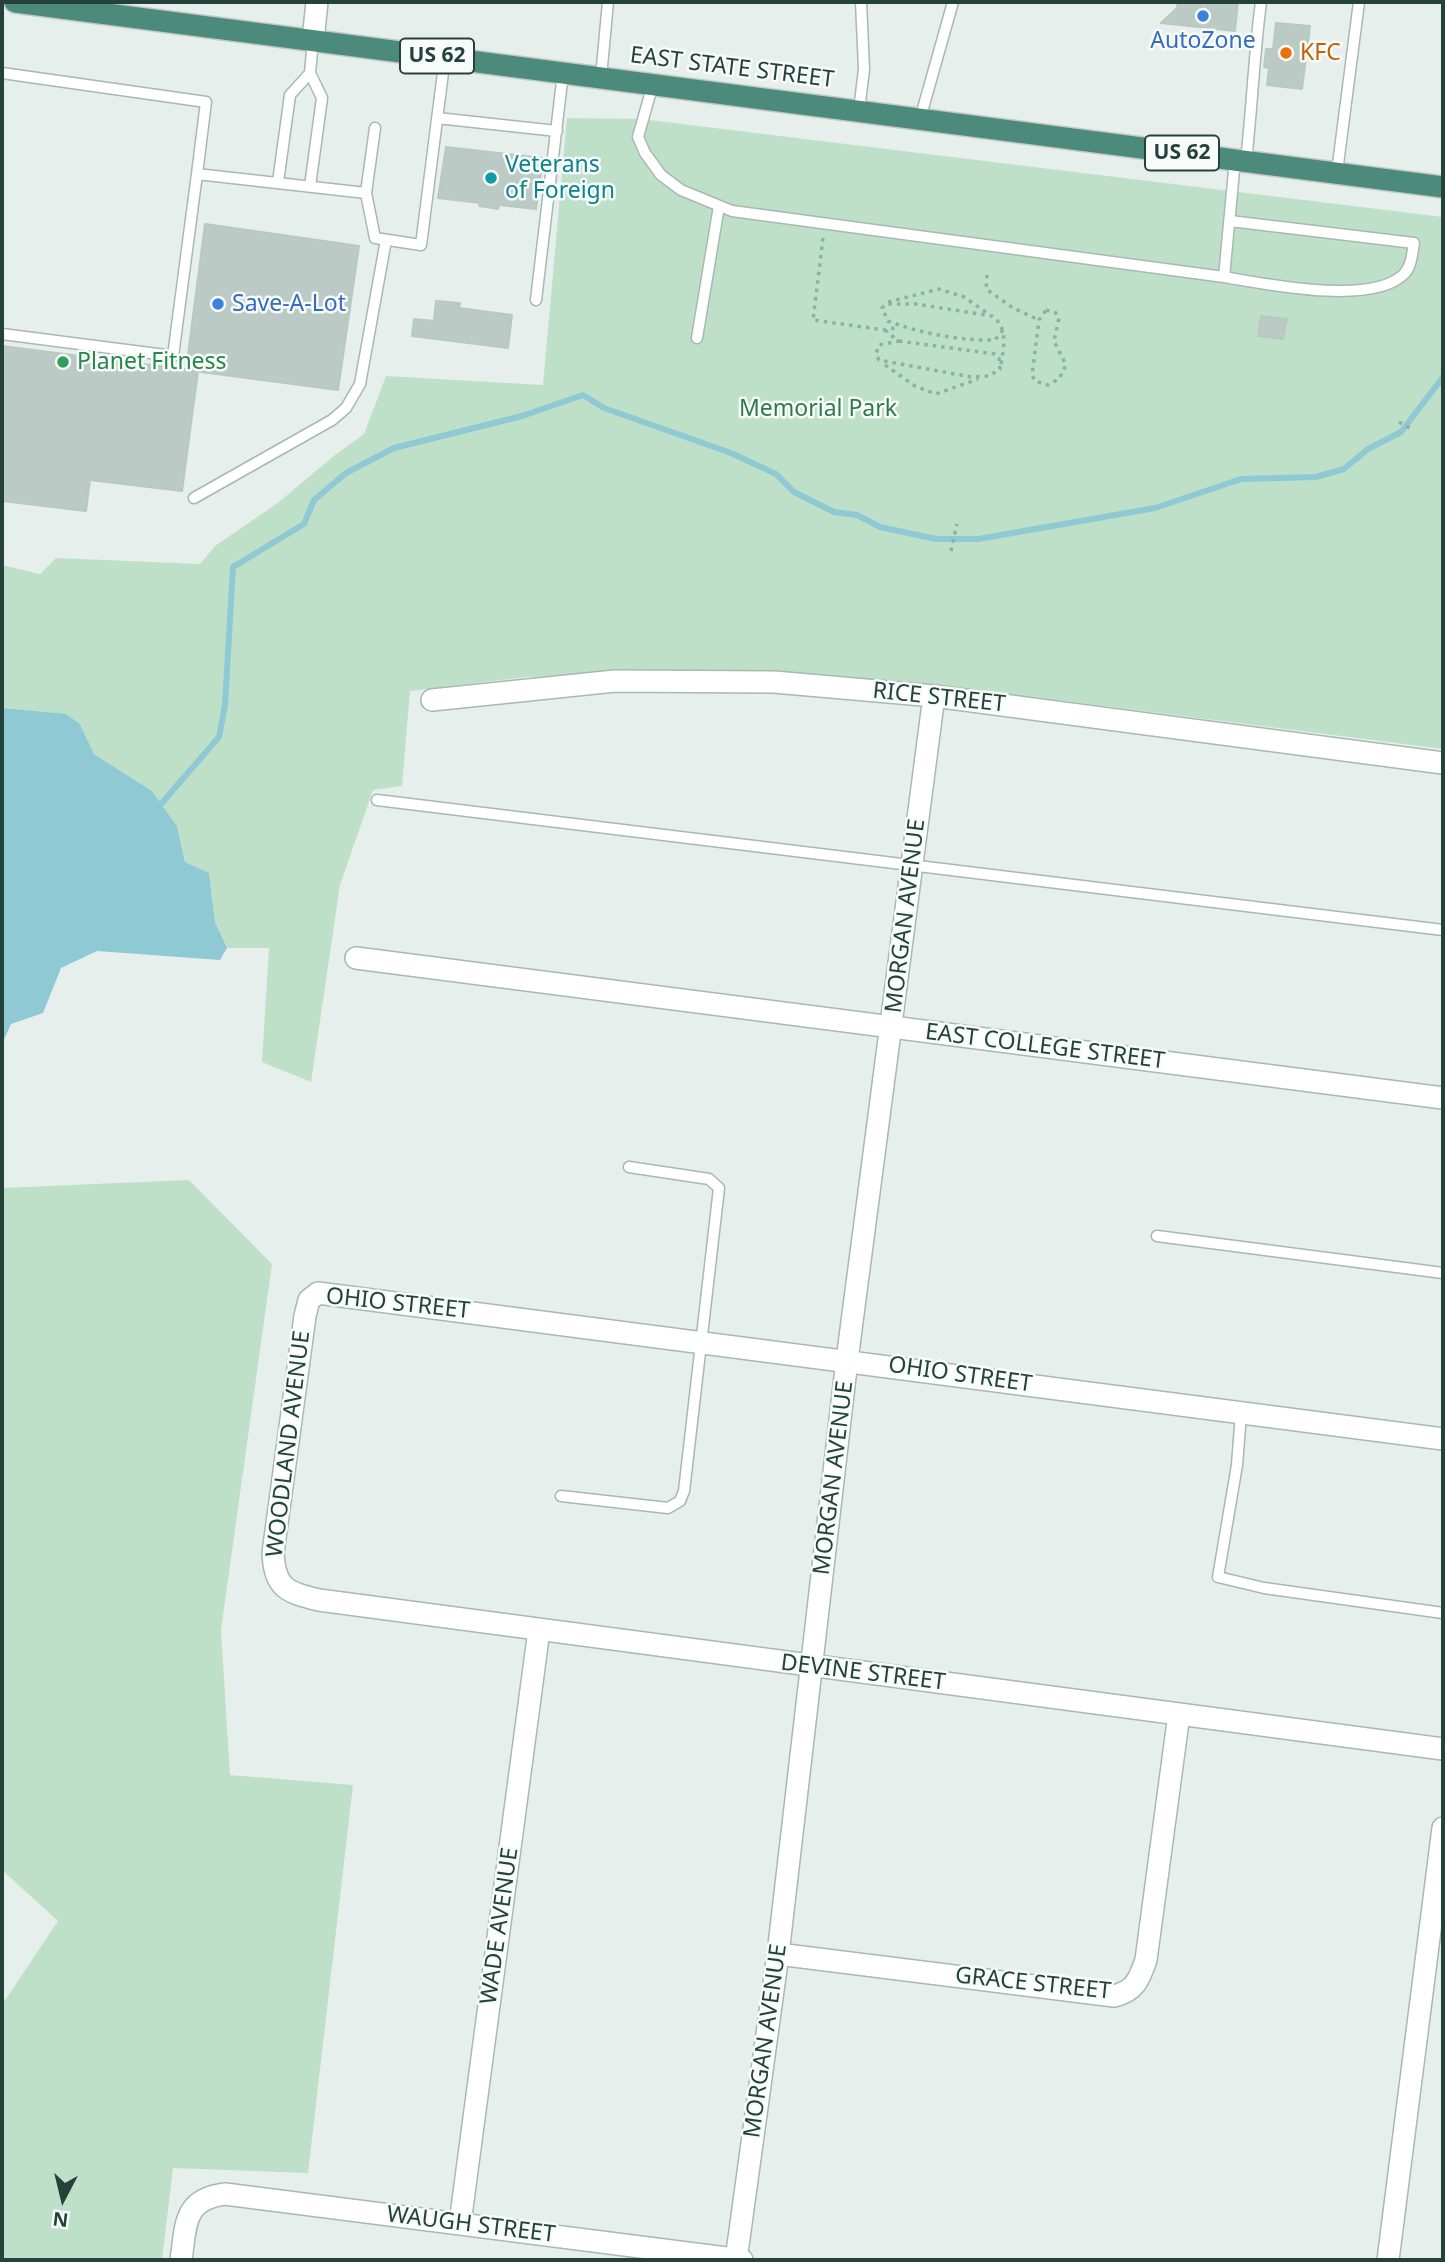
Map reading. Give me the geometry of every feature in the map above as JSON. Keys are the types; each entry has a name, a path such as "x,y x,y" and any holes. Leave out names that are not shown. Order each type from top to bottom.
{"highway":[{"name":"EAST STATE STREET","path":"15,2 1443,187"}],"street":[{"path":"313,40 317,2"},
{"name":"RICE STREET","path":"432,700 548,686 680,680 774,682 934,696 1443,763"},
{"name":"MORGAN AVENUE","path":"736,2260 778,1954 847,1360 934,696"},
{"name":"EAST COLLEGE STREET","path":"356,958 1443,1098"},
{"name":"OHIO STREET","path":"311,1297 325,1293 1443,1439"},
{"name":"WOODLAND AVENUE","path":"285,1589 274,1567 275,1524 305,1316 311,1297"},
{"name":"DEVINE STREET","path":"285,1589 319,1600 1443,1749"},
{"name":"WADE AVENUE","path":"460,2223 539,1630"},
{"name":"GRACE STREET","path":"778,1954 1114,1996 1126,1993 1140,1979 1146,1960 1180,1714"},
{"path":"1388,2260 1436,1936 1443,1828"},
{"name":"WAUGH STREET","path":"181,2260 187,2221 201,2200 225,2194 742,2260"}],"lane":[{"path":"601,78 608,2"},
{"path":"859,111 864,69 861,2"},
{"path":"920,119 953,2"},
{"path":"1224,277 1230,220 1253,95 1251,76 1261,2"},
{"path":"1337,172 1359,2"},
{"path":"310,186 322,98 310,73 313,40"},
{"path":"375,128 366,193 374,238 421,245 445,57"},
{"path":"2,73 206,102 173,356 2,334"},
{"path":"278,182 290,95 310,73"},
{"path":"536,300 563,73"},
{"path":"653,84 638,137 645,153 661,175 681,190 732,211 1224,277 1357,292 1403,275 1410,263 1414,243 1230,220"},
{"path":"437,118 556,131"},
{"path":"197,174 366,193"},
{"path":"697,338 719,206"},
{"path":"194,498 332,420 354,398 360,384 386,240"},
{"path":"377,800 687,839 913,863 1443,930"},
{"path":"561,1496 668,1508 680,1501 684,1491 719,1188 709,1179 629,1167"},
{"path":"1157,1236 1443,1273"},
{"path":"1241,1413 1237,1465 1218,1577 1264,1588 1443,1613"}],"path":[{"path":"824,225 813,320 885,330 901,326"},
{"path":"987,275 986,289 1039,320"},
{"path":"886,304 939,289 964,297 1000,322 1003,330 1001,364 995,373 936,394 915,386 879,360 876,354 880,345 899,341 995,354 1001,364"},
{"path":"886,304 916,304 992,316"},
{"path":"886,304 884,316 901,326 984,341 995,340 1003,330"},
{"path":"1046,310 1056,313 1058,324 1054,341 1065,358 1063,373 1054,384 1035,381 1032,375 1039,320 1046,310"},
{"path":"885,330 899,341"},
{"path":"879,360 984,377"},
{"path":"1399,422 1411,429"},
{"path":"951,551 957,524"}],"green space":[{"name":"Memorial Park","path":"567,118 641,119 1443,217 1443,749 939,685 748,672 526,677 410,691 402,786 373,790 340,885 311,1082 262,1062 269,948 227,948 215,922 209,873 185,862 177,826 152,791 94,754 80,724 66,715 2,708 2,565 40,574 56,558 200,564 215,546 279,502 364,434 386,376 543,385"},
{"path":"189,1180 272,1264 221,1630 230,1775 353,1785 308,2173 173,2168 162,2260 2,2260 2,2005 58,1921 2,1870 2,1188"}],"water":[{"path":"2,708 66,714 80,724 94,754 152,791 177,826 185,862 209,873 215,922 227,948 220,960 97,951 61,968 43,1013 11,1024 2,1044"}],"building":[{"name":"AutoZone","path":"1178,2 1238,2 1235,31 1161,23 1177,8"},
{"name":"KFC","path":"1276,23 1310,26 1302,89 1267,85 1269,68 1264,67 1266,49 1273,49"},
{"name":"Veterans of Foreign","path":"446,147 543,158 536,209 499,205 498,209 479,206 480,203 438,198"},
{"path":"205,224 359,246 338,390 186,370"},
{"path":"436,301 460,303 459,308 512,315 508,348 412,336 414,319 434,321"},
{"path":"1261,316 1287,319 1283,339 1258,336"},
{"path":"2,346 198,371 182,491 90,480 86,511 2,501"}],"waterway":[{"path":"154,805 161,804 219,737 225,705 233,567 304,524 314,500 346,473 394,448 522,416 583,395 604,408 731,453 776,474 794,492 834,512 857,515 880,527 936,539 978,539 1155,508 1241,479 1316,477 1344,469 1368,449 1401,432 1443,377"}],"place":[{"name":"AutoZone","path":"1203,16"},
{"name":"KFC","path":"1286,53"},
{"name":"Veterans of Foreign","path":"491,178"},
{"name":"Save-A-Lot","path":"218,304"},
{"name":"Planet Fitness","path":"63,362"}]}
